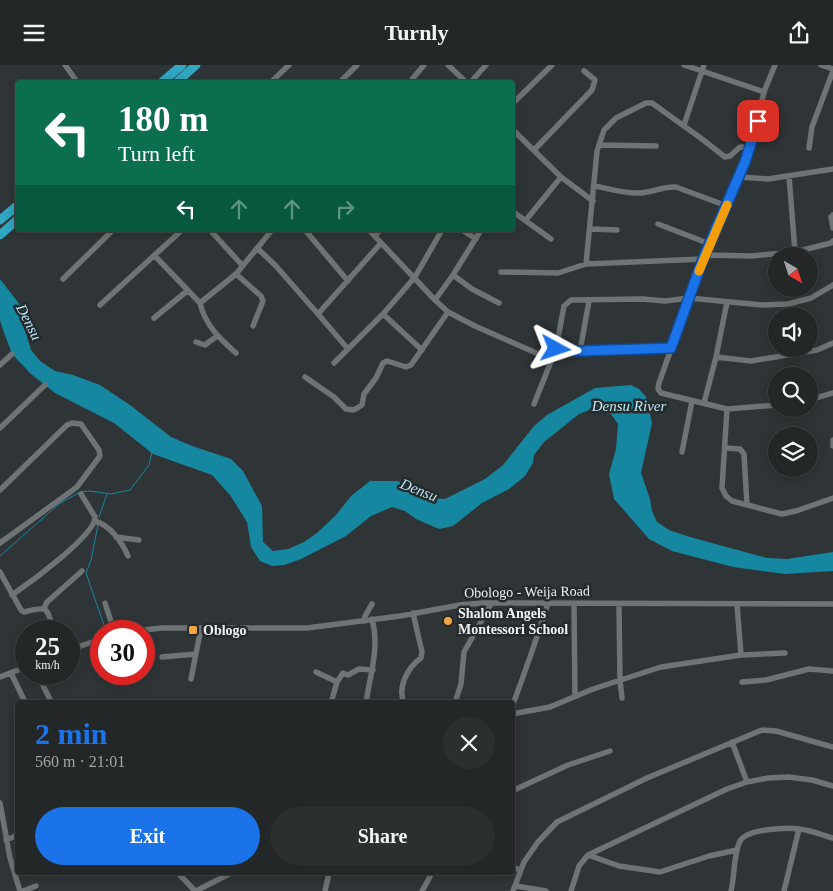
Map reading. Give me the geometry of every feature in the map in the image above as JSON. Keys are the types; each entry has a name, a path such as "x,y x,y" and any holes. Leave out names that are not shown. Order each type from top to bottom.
{"highway":[{"path":"164,80 182,65"},
{"path":"179,80 196,65"},
{"path":"0,221 15,208"},
{"path":"0,235 15,222"}],"street":[{"path":"65,65 76,80"},
{"path":"273,80 289,65"},
{"path":"342,80 357,65"},
{"path":"411,80 424,65"},
{"path":"448,65 465,80"},
{"path":"471,80 486,65"},
{"path":"515,101 552,65"},
{"path":"684,65 702,73 764,92"},
{"path":"684,125 704,65"},
{"path":"768,406 727,409 661,393 658,389 704,257 740,177 751,147 764,92 775,65"},
{"path":"809,148 812,127 833,70 822,65"},
{"path":"534,150 592,90 595,80 584,71"},
{"path":"586,265 599,145 604,130 616,118 646,103 656,106 726,157 730,156 740,147 751,147"},
{"path":"515,132 561,177 593,201"},
{"path":"599,145 656,146"},
{"path":"740,177 768,179 833,169"},
{"path":"789,176 796,247"},
{"path":"526,220 561,177"},
{"path":"594,186 628,193 676,187 727,206"},
{"path":"515,213 551,239"},
{"path":"833,215 831,217 833,229"},
{"path":"658,224 710,244"},
{"path":"590,229 617,230"},
{"path":"63,279 111,232"},
{"path":"100,305 180,232"},
{"path":"212,232 242,265"},
{"path":"200,303 236,274 270,232"},
{"path":"308,232 348,281"},
{"path":"371,232 415,277 434,300 448,312 552,360"},
{"path":"375,236 378,232"},
{"path":"334,363 383,314 415,277 441,232"},
{"path":"465,232 476,239"},
{"path":"434,300 453,275 480,232"},
{"path":"815,247 833,241"},
{"path":"318,314 381,243"},
{"path":"257,248 275,265 348,349"},
{"path":"501,272 558,273 586,265 768,254"},
{"path":"155,256 200,303 202,313 217,336 236,353"},
{"path":"236,274 263,301 253,326"},
{"path":"453,275 472,289 499,303"},
{"path":"534,404 556,349 564,306 571,300 643,299 665,301 689,298 762,305 788,304 811,298 833,285"},
{"path":"154,318 187,291"},
{"path":"580,351 589,301"},
{"path":"704,403 727,302"},
{"path":"306,377 334,397 346,409 354,411 362,405 364,394 376,378 383,363 387,361 406,367 411,365 448,312"},
{"path":"383,314 422,350"},
{"path":"196,342 205,345 217,336"},
{"path":"716,357 751,361 817,350 833,343"},
{"path":"556,349 580,351 671,348"},
{"path":"0,365 12,354"},
{"path":"0,429 45,385"},
{"path":"818,397 833,393"},
{"path":"682,452 692,401"},
{"path":"727,409 722,488 732,501 782,514 833,498"},
{"path":"0,490 54,436 72,423 80,424 99,449 100,456 77,487 0,543"},
{"path":"833,440 833,447"},
{"path":"725,448 743,451 747,505"},
{"path":"0,480 5,485"},
{"path":"81,494 95,521 105,525 123,545 128,556"},
{"path":"12,595 71,549 95,521"},
{"path":"116,537 139,540"},
{"path":"44,608 47,602 82,571"},
{"path":"0,572 18,607 24,612 40,607 44,608 50,620"},
{"path":"105,603 110,620"},
{"path":"514,700 522,676 528,666 548,603"},
{"name":"Obologo - Weija Road","path":"155,629 307,628 364,621 460,605 548,603 619,605 833,604"},
{"path":"456,700 461,684 464,652 491,604"},
{"path":"574,604 576,696"},
{"path":"736,604 741,655"},
{"path":"364,621 372,605"},
{"path":"619,605 622,698"},
{"path":"403,700 401,695 404,680 413,663 421,658 422,652 413,613"},
{"path":"367,700 373,669 376,638 372,619"},
{"path":"191,679 201,628"},
{"path":"515,713 550,707 576,696 668,665 741,655 785,653"},
{"path":"162,657 196,654"},
{"path":"332,700 337,682 342,673 348,675 359,669 373,669"},
{"path":"742,682 766,680 809,669 833,671"},
{"path":"0,677 15,671"},
{"path":"316,672 337,682"},
{"path":"11,673 24,700"},
{"path":"43,685 50,700"},
{"path":"546,891 515,889 520,870 538,842 557,822 647,778 762,730 833,747"},
{"path":"732,742 748,783"},
{"path":"515,790 568,765 610,751"},
{"path":"571,891 580,865 588,855 727,789 768,778 788,777 812,780 833,786"},
{"path":"0,803 6,840 15,872"},
{"path":"731,891 737,850 740,841 749,833 767,830 799,829 833,838"},
{"path":"784,891 799,829"},
{"path":"6,840 15,836"},
{"path":"588,855 619,865 660,871 709,856 737,850"},
{"path":"515,868 520,870"},
{"path":"16,875 22,891 36,886"},
{"path":"180,875 195,891 227,875"},
{"path":"325,891 329,875"},
{"path":"422,891 431,875"}],"water":[{"name":"Densu River","path":"0,279 24,310 24,327 31,350 40,361 55,371 73,375 100,385 130,405 171,437 231,459 243,471 262,506 263,542 273,551 288,549 304,542 317,533 336,515 351,496 370,481 398,481 421,497 445,499 485,479 503,465 534,426 547,415 595,388 631,385 639,389 646,397 652,423 641,473 657,522 669,530 690,537 767,558 787,559 833,552 833,571 785,574 733,567 672,551 649,539 614,499 609,474 616,449 618,424 611,414 589,410 579,414 544,442 534,455 533,463 525,476 509,489 482,503 453,526 439,529 416,519 405,511 392,507 371,516 346,536 301,559 284,565 272,566 260,561 251,547 247,522 230,495 212,475 153,454 114,423 55,393 31,374 12,354 0,320"}],"waterway":[{"path":"0,556 59,504 80,492 90,491 111,494 130,490 149,465 152,452"},
{"path":"99,517 107,494"},
{"path":"98,525 91,560 86,573 102,620"}],"slow traffic":[{"path":"699,271 727,205"}],"place":[{"name":"Shalom Angels Montessori School","path":"448,621"},
{"name":"Oblogo","path":"193,630"}],"route":[{"path":"556,349 580,351 671,348 703,259 737,183 755,135 758,121"}],"water label":[{"name":"Densu","path":"29,322"},
{"name":"Densu","path":"419,490"}]}
